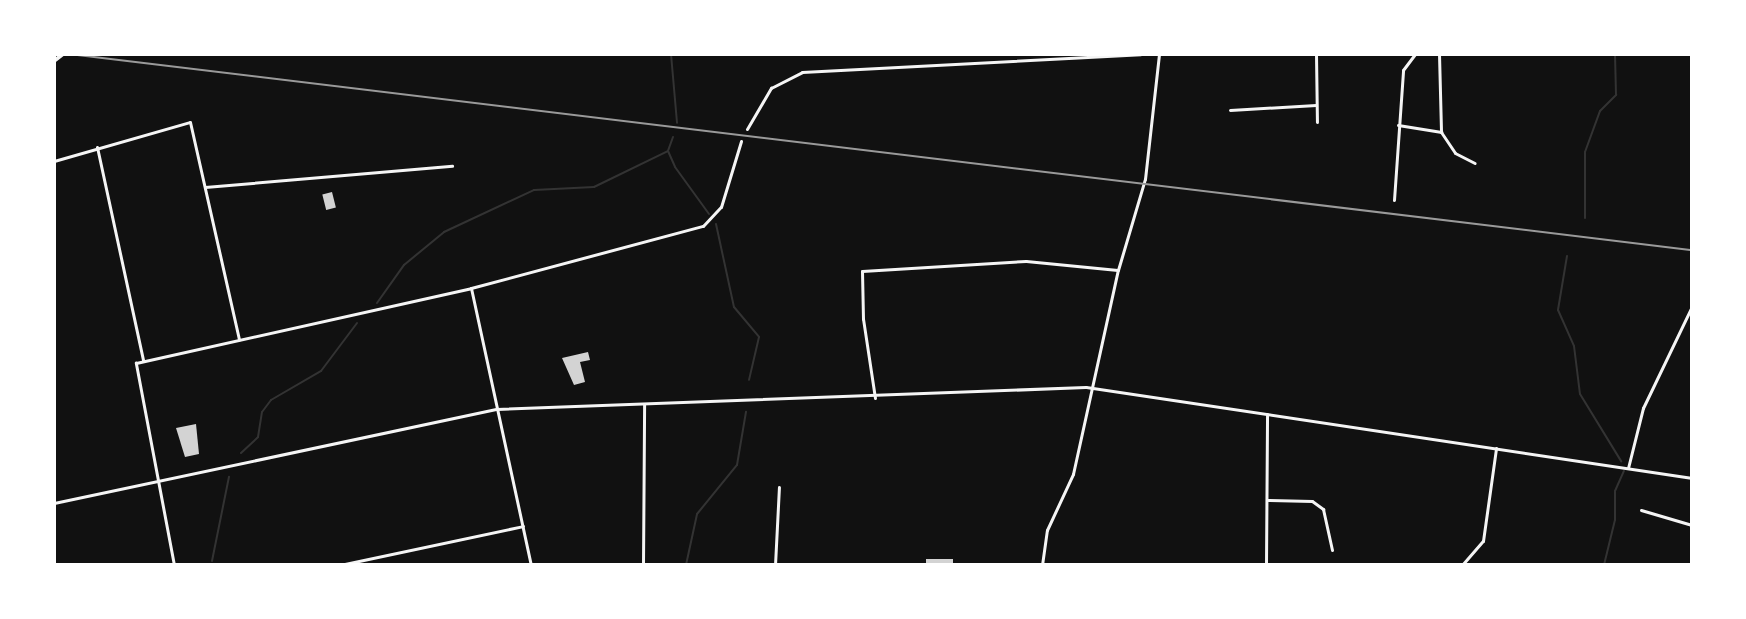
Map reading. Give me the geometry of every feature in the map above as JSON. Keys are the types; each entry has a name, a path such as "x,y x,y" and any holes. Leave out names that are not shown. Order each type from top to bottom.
{"street":[{"path":"54,61 63,54"},
{"path":"747,129 771,88 802,72 1141,54"},
{"path":"1042,565 1047,530 1071,480 1095,387 1118,270 1149,161 1160,54"},
{"path":"1316,54 1317,122"},
{"path":"1394,200 1403,70 1415,54"},
{"path":"1439,54 1441,132 1455,153 1474,163"},
{"path":"1230,110 1316,105"},
{"path":"54,161 190,122 239,340"},
{"path":"1398,125 1441,132"},
{"path":"174,565 134,368 143,360 471,288 703,226 721,207 741,141"},
{"path":"97,147 143,360"},
{"path":"205,187 452,166"},
{"path":"875,398 862,271 1026,261 1118,270"},
{"path":"471,288 531,565"},
{"path":"1628,468 1643,408 1692,306"},
{"path":"54,503 498,409 875,398 1095,387 1692,478"},
{"path":"643,565 644,404"},
{"path":"1266,565 1267,413"},
{"path":"1462,565 1483,541 1496,448"},
{"path":"775,565 779,487"},
{"path":"1268,500 1312,501 1323,509 1332,550"},
{"path":"1641,510 1692,525"},
{"path":"340,565 523,526"}],"building":[{"path":"332,192 336,208 326,210 322,194"},
{"path":"588,352 590,360 580,362 585,382 574,385 562,358"},
{"path":"196,424 199,454 185,457 176,428"},
{"path":"926,559 953,559 953,565 926,565"}],"waterway":[{"path":"671,54 677,123"},
{"path":"1585,218 1585,152 1600,111 1616,95 1615,54"},
{"path":"673,137 668,151 675,167 709,214"},
{"path":"377,303 404,265 444,232 534,190 594,187 668,151"},
{"path":"716,224 734,307 759,337 749,380"},
{"path":"1567,256 1558,310 1574,346 1580,394 1621,461"},
{"path":"241,453 258,437 262,412 271,400 321,371 357,323"},
{"path":"686,565 697,514 737,465 746,412"},
{"path":"1604,565 1615,520 1615,491 1624,471"},
{"path":"212,561 229,477"}],"railway":[{"path":"69,54 1692,250"}]}
